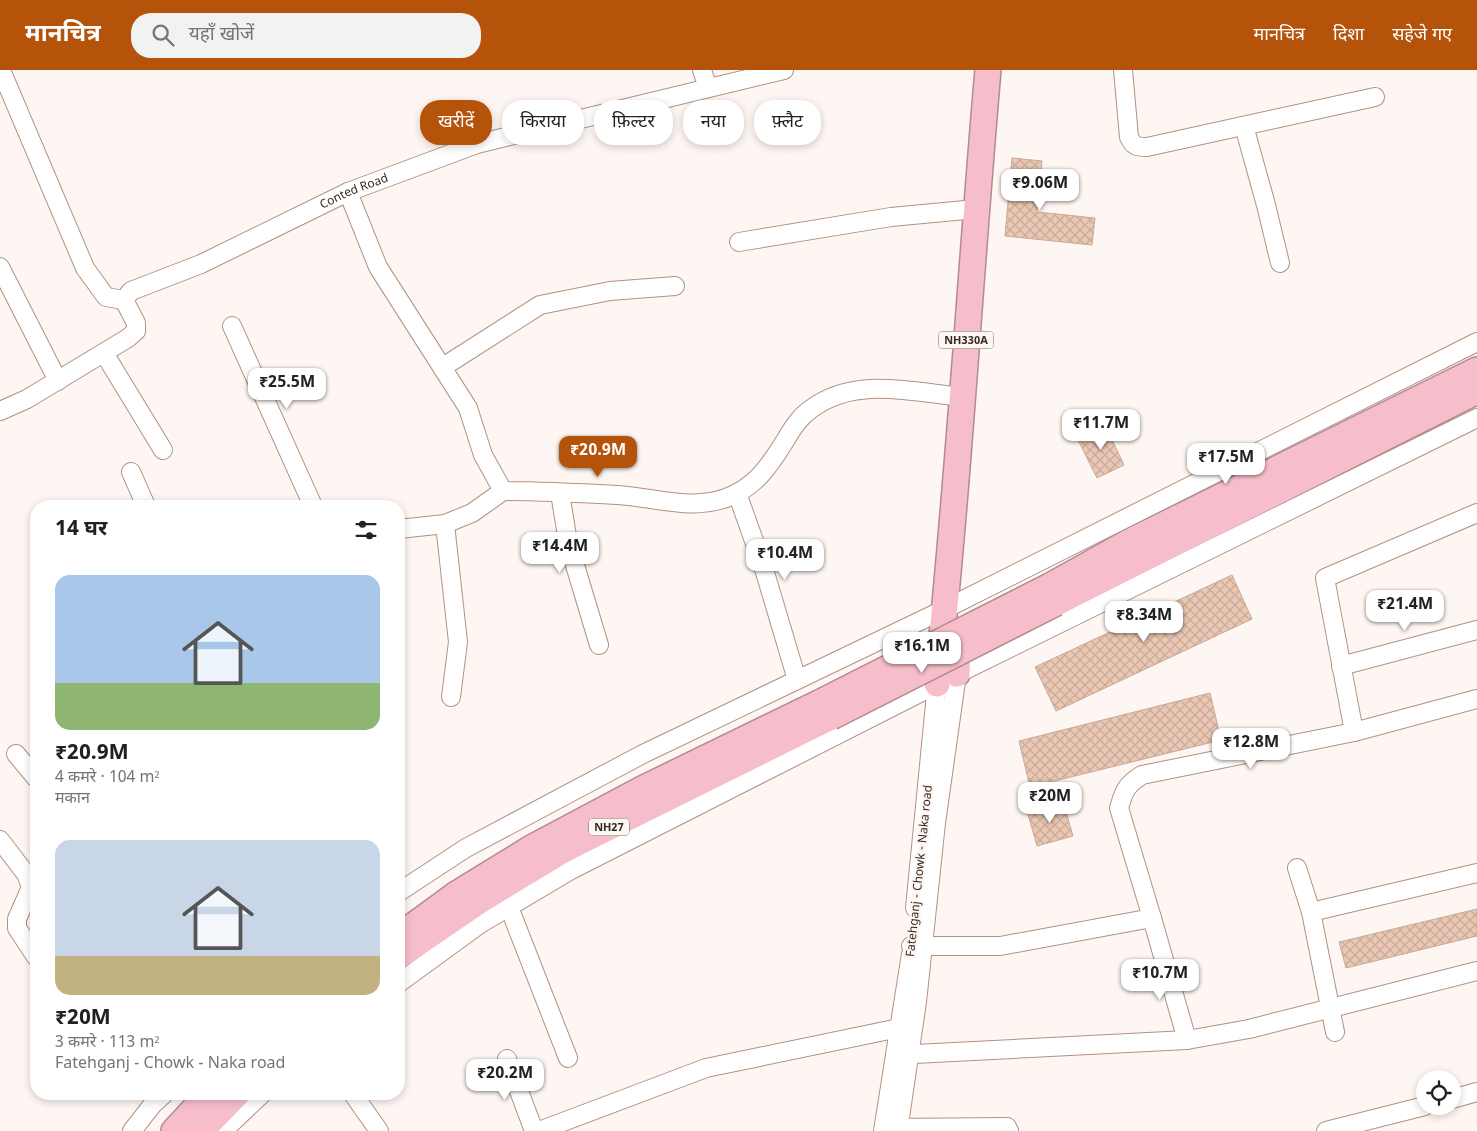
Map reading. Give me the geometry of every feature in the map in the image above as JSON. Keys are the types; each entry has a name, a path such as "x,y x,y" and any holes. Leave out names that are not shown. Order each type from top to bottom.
{"highway":[{"name":"NH330A","path":"953,605 962,397 988,70"},
{"name":"NH330A","path":"953,605 1000,70"},
{"name":"NH27","path":"1053,595 1129,542 1477,370"},
{"name":"NH27","path":"405,952 481,900 565,849 827,709 1053,595 1477,391"},
{"name":"Fatehganj - Chowk - Naka road","path":"947,679 953,605"},
{"name":"NH27","path":"405,932 454,895 533,847 642,789 827,709"},
{"path":"174,1131 202,1100"},
{"path":"201,1131 231,1100"}],"street":[{"path":"1,70 85,268 106,297 124,300 136,324 136,331 104,353 28,399 1,408"},
{"path":"702,70 708,88"},
{"name":"Conted Road","path":"124,300 131,291 201,264 348,192 477,144 784,70"},
{"path":"1122,70 1128,137 1137,147 1147,147 1375,97"},
{"path":"1244,126 1280,263"},
{"path":"348,192 378,267 468,408 483,455 503,491"},
{"path":"740,242 891,217 976,209"},
{"path":"0,266 58,381"},
{"path":"443,367 540,305 610,291 675,286"},
{"path":"232,326 310,500"},
{"path":"405,888 466,848 643,754 953,605 1477,342"},
{"path":"104,353 163,450"},
{"path":"405,528 446,524 472,513 503,491 618,495 692,504 715,501 750,486 760,477 802,417 812,408 837,395 856,389 873,388 962,397"},
{"path":"405,979 480,924 571,870 947,679 1477,418"},
{"path":"131,472 143,500"},
{"path":"560,493 568,542 599,645"},
{"path":"737,493 764,569 797,680"},
{"path":"1354,732 1325,578 1477,513"},
{"path":"446,524 458,642 451,697"},
{"path":"1342,666 1477,630"},
{"name":"Fatehganj - Chowk - Naka road","path":"902,1054 899,1028 917,946 947,679"},
{"path":"1187,1040 1119,808 1123,793 1131,782 1142,776 1354,732 1477,699"},
{"path":"16,754 30,771"},
{"path":"0,840 26,874 30,884"},
{"path":"1297,868 1311,912 1335,1032"},
{"path":"1311,912 1477,873"},
{"path":"30,889 17,919 17,928 30,948"},
{"path":"509,907 568,1058"},
{"path":"1009,1131 1007,1127 891,1130 917,946 1000,946 1152,918"},
{"path":"902,1054 1187,1040 1249,1029 1477,971"},
{"path":"539,1131 706,1068 899,1028"},
{"path":"507,1059 534,1131"},
{"path":"1461,1096 1477,1092"},
{"path":"132,1131 146,1100"},
{"path":"223,1131 256,1100"},
{"path":"357,1100 379,1131"},
{"path":"1326,1131 1416,1108"}],"building":[{"path":"1012,158 1042,161 1037,212 1095,218 1092,245 1005,236"},
{"path":"1105,425 1124,465 1097,478 1077,438"},
{"path":"1232,575 1252,619 1056,711 1035,667"},
{"path":"1210,693 1221,740 1030,787 1019,741"},
{"path":"1063,801 1073,836 1037,846 1027,811"},
{"path":"1477,909 1477,936 1346,968 1339,942"}]}
